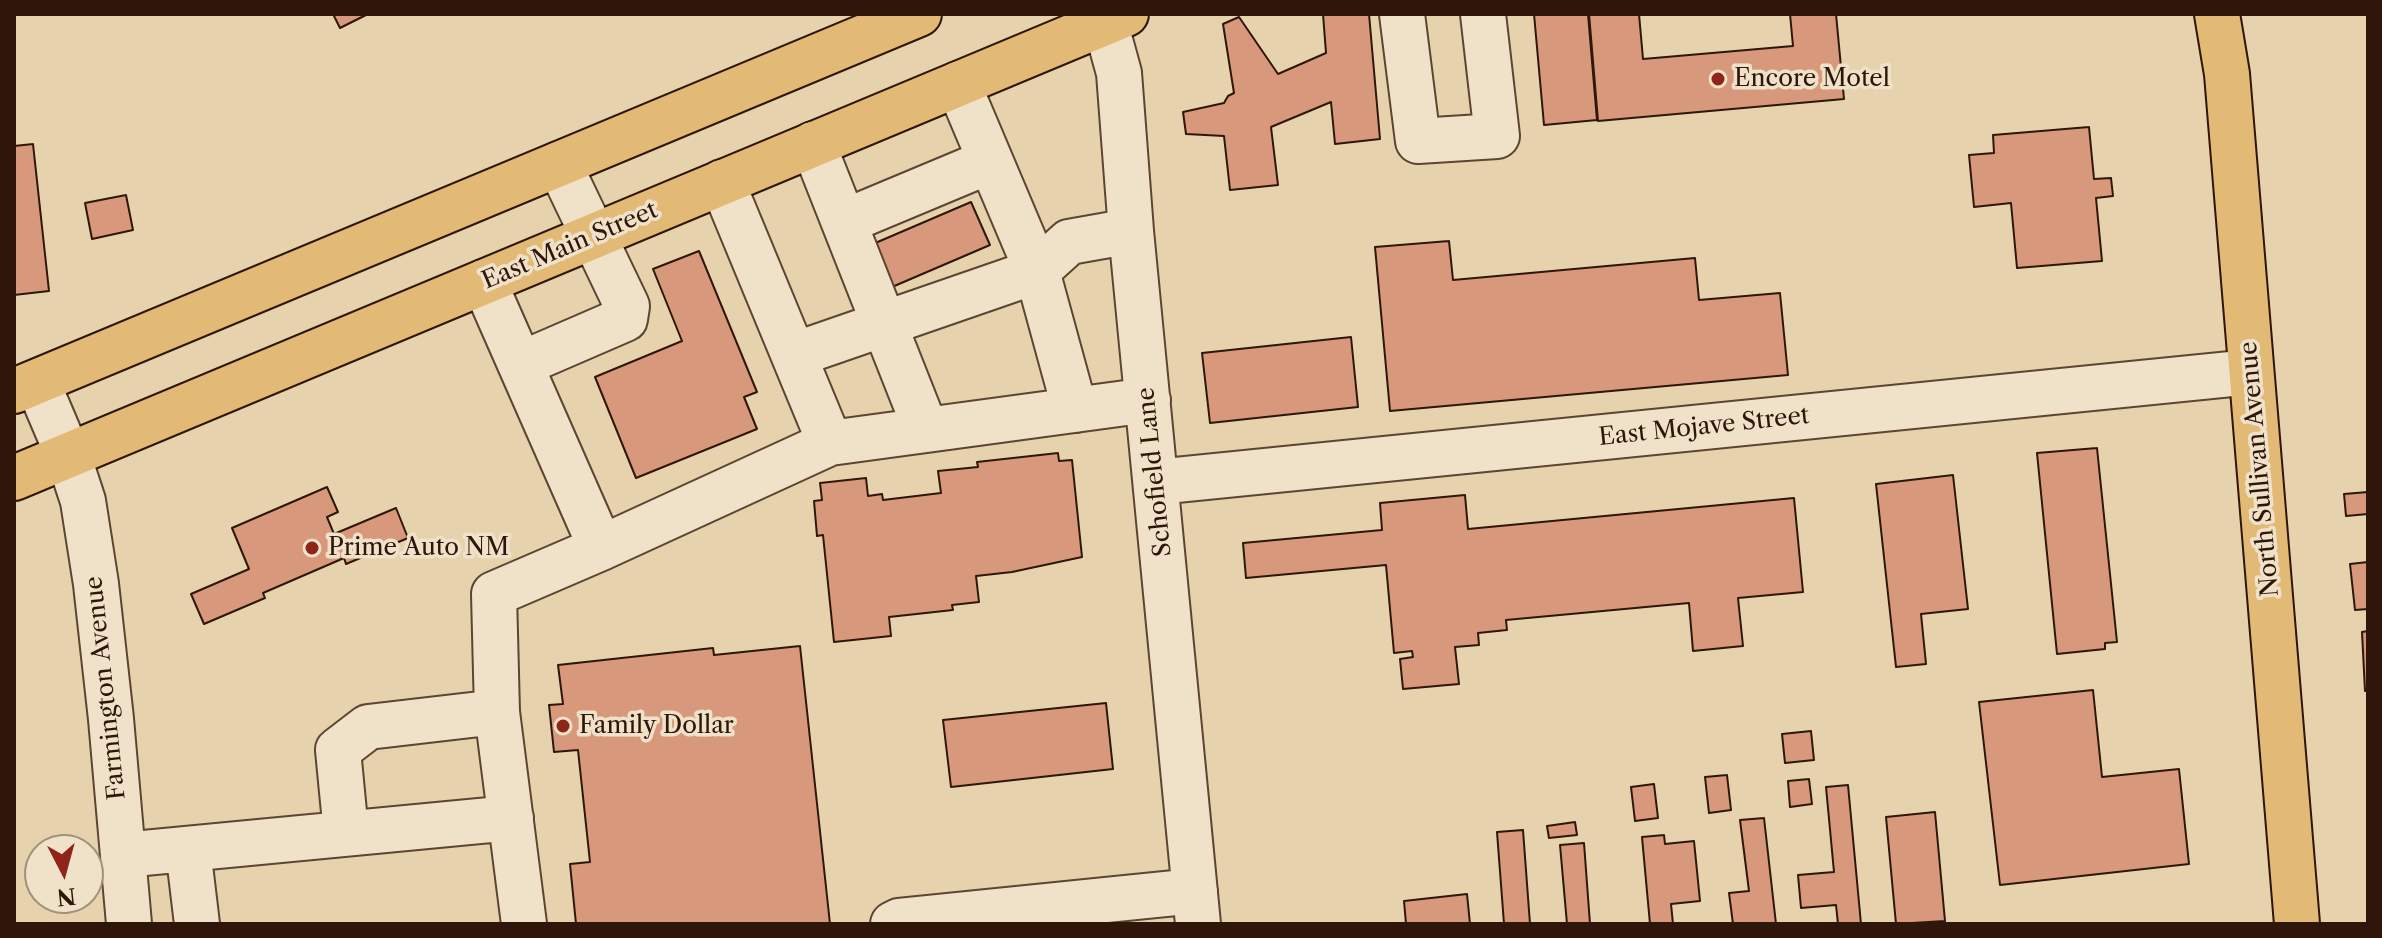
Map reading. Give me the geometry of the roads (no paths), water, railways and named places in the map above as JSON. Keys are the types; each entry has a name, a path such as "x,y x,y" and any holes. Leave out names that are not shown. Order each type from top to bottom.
{"main road":[{"path":"26,387 919,14"},
{"name":"North Sullivan Avenue","path":"2217,14 2227,74 2297,924"},
{"name":"East Main Street","path":"14,478 958,84 1111,17"}],"street":[{"path":"1402,14 1418,141 1497,136 1483,14"},
{"name":"Schofield Lane","path":"1111,17 1119,73 1131,231 1196,907"},
{"path":"958,84 1037,271 1075,410"},
{"path":"813,144 926,430"},
{"path":"844,222 990,161"},
{"path":"521,364 625,319 627,306 559,164"},
{"path":"722,182 830,443"},
{"path":"794,355 1037,271 1069,242 1131,231"},
{"path":"484,282 601,548"},
{"name":"East Mojave Street","path":"1156,482 2251,372"},
{"name":"Farmington Avenue","path":"26,387 68,455 80,486 96,584 129,924"},
{"path":"524,924 497,712 494,594 830,443 1148,400"},
{"path":"346,833 338,750 368,727 497,712"},
{"path":"123,855 511,818"},
{"path":"188,849 197,924"},
{"path":"893,924 899,921 1196,907"}],"place":[{"name":"Encore Motel","path":"1718,79"},
{"name":"Prime Auto NM","path":"312,548"},
{"name":"Family Dollar","path":"563,726"}]}
